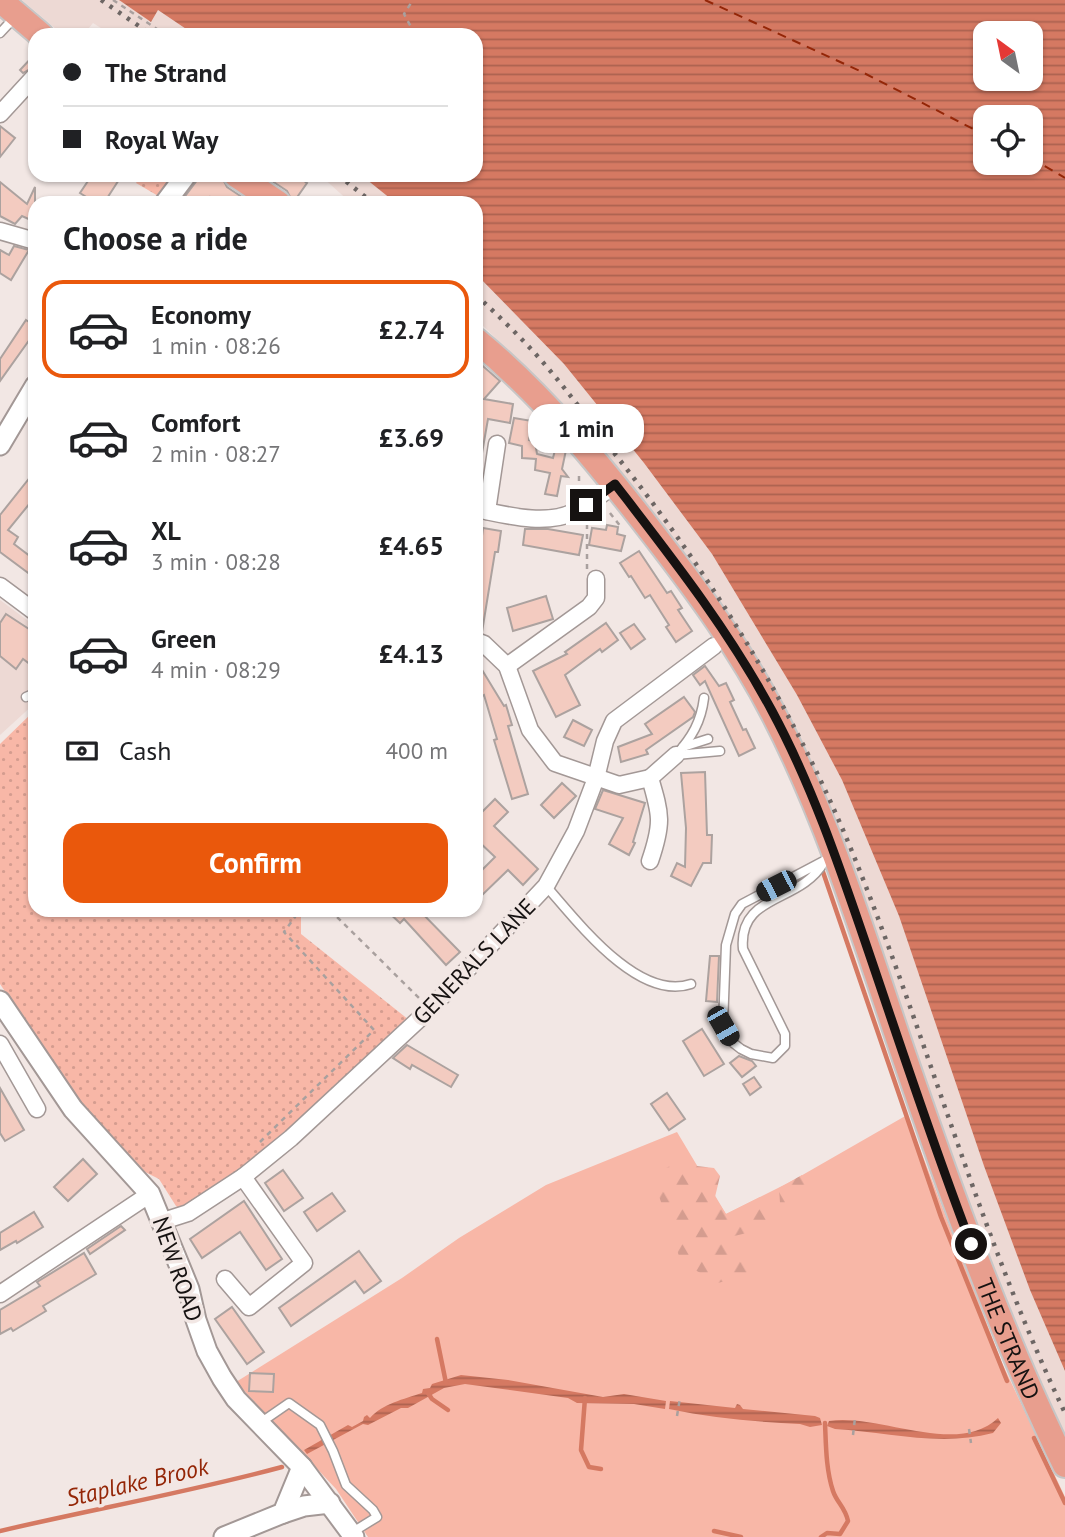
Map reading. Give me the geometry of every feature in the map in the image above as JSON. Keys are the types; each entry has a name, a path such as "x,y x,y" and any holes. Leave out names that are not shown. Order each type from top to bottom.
{"main road":[{"path":"9,8 33,28"},
{"path":"246,182 268,196"},
{"name":"THE STRAND","path":"483,346 530,389 615,484 709,607 773,713 800,771 943,1173 1007,1339 1065,1465"}],"street":[{"path":"0,114 28,84"},
{"path":"0,231 28,239"},
{"path":"0,445 28,398"},
{"path":"483,506 498,444"},
{"path":"483,510 534,518 566,515 586,505 615,484"},
{"path":"507,666 589,607 596,598 596,579"},
{"path":"0,586 28,607"},
{"path":"483,644 507,666 530,730 555,762 619,786 650,778 680,751"},
{"name":"GENERALS LANE","path":"163,1221 188,1213 243,1177 291,1138 430,1009 546,886 576,831 614,721 713,646"},
{"path":"650,778 660,811 659,836 650,861"},
{"name":"NEW ROAD","path":"0,1001 73,1109 150,1194 189,1289 207,1351 236,1399 302,1467 353,1535"},
{"path":"0,1044 37,1109"},
{"path":"225,1279 249,1307 304,1263 243,1177"},
{"path":"0,1294 150,1194"},
{"path":"283,1513 302,1467"},
{"path":"224,1537 304,1506 330,1503"}],"lane":[{"path":"0,33 9,8"},
{"path":"680,751 692,737 702,717 704,698"},
{"path":"680,751 708,739"},
{"path":"680,751 720,751"},
{"path":"829,858 807,883 761,906 751,914 746,925 742,937 743,949 785,1034 785,1046 773,1058 751,1054 732,1042 723,1026 726,945 735,914 742,904 829,858"},
{"path":"546,886 606,953 631,971 670,988 691,984"},
{"path":"260,1423 289,1403 320,1425 346,1485 377,1517 353,1535"}],"path":[{"path":"113,0 155,28"},
{"path":"411,28 404,14 413,0"},
{"path":"588,518 585,548 587,571 596,579"},
{"path":"255,1147 374,1030 284,932 294,917"},
{"path":"337,917 430,1009"},
{"path":"677,1416 680,1398"},
{"path":"853,1435 855,1418"},
{"path":"969,1429 971,1443"}],"shaded area":[{"path":"22,0 119,0 150,21 158,10 185,28 101,28 93,23 89,28 55,28"},
{"path":"119,0 1065,0 1065,1371 1030,1290 984,1166 899,916 842,780 797,695 712,554 644,463 564,364 483,281 483,196 387,196 370,182 483,182 483,28 185,28 158,10 151,22"},
{"path":"328,182 370,182 388,196 343,196"},
{"path":"483,281 564,364 644,463 712,554 797,695 842,780 899,916 984,1166 1030,1290 1065,1371 1065,1442 990,1268 881,959 694,570 652,511 582,423 483,326"},
{"path":"0,600 28,621 28,709 0,735"},
{"path":"461,1375 508,1380 603,1397 624,1394 666,1401 665,1409 634,1404 577,1403 568,1398 465,1384 444,1388 408,1408 401,1408 368,1425 363,1424 307,1454 304,1450 348,1425 352,1427 363,1421 367,1415 370,1418 387,1406 422,1393 423,1389 430,1388 432,1384"},
{"path":"670,1401 735,1408 737,1404 743,1409 815,1416 820,1418 822,1425 810,1427 701,1415 669,1409"},
{"path":"998,1418 1001,1423 993,1433 953,1439 835,1429 827,1426 829,1421 849,1420 940,1434 961,1434 981,1429"}],"green space":[{"path":"137,182 169,182 161,196"},
{"path":"28,717 28,917 301,917 301,934 409,1020 293,1133 183,1211 176,1206 159,1179 141,1170 73,1093 0,984 0,744"},
{"path":"907,1115 1002,1363 1065,1497 1065,1537 368,1537 336,1489 236,1382 546,1185 677,1132 726,1214 792,1181"},
{"path":"672,1165 688,1175 697,1166 714,1168 720,1176 715,1197 726,1214 760,1197 772,1215 763,1229 722,1239 721,1244 748,1249 756,1272 718,1283 681,1262 652,1175"},
{"path":"802,1175 809,1199 785,1210 780,1203 779,1188"}],"building":[{"path":"28,61 28,70 23,73 20,70"},
{"path":"0,126 15,138 0,157"},
{"path":"0,182 27,204 28,202 28,219 22,216 15,224 0,216"},
{"path":"87,182 118,182 108,196 85,196 80,193"},
{"path":"196,182 224,182 227,187 240,196 185,196"},
{"path":"274,182 307,183 298,196 290,196 287,191"},
{"path":"14,246 28,250 11,280 0,273 0,250 9,255"},
{"path":"26,320 28,321 28,342 0,381 0,359"},
{"path":"483,366 500,381 484,399 513,404 510,423 488,419 483,447"},
{"path":"514,418 532,421 529,440 535,442 537,454 553,458 556,446 566,450 562,469 568,477 561,476 557,496 545,494 550,473 535,470 536,459 522,458 522,446 509,443"},
{"path":"28,480 28,506 8,530 18,537 14,544 28,555 28,573 0,552 0,515"},
{"path":"607,525 618,527 617,534 625,536 621,551 589,545 592,528 606,530"},
{"path":"483,528 501,531 498,552 495,552 483,626"},
{"path":"525,529 548,529 583,535 579,555 523,545"},
{"path":"639,551 667,593 671,591 682,608 678,610 692,631 676,642 666,627 669,625 650,595 645,598 620,563"},
{"path":"546,596 553,619 513,631 507,608"},
{"path":"6,614 28,628 28,663 23,659 16,669 0,656 0,623"},
{"path":"606,623 618,640 602,652 600,649 565,675 580,705 556,717 533,671 567,654 565,652"},
{"path":"634,624 645,639 631,649 620,633"},
{"path":"705,666 719,686 726,683 734,700 730,702 755,748 739,756 705,681 700,685 693,675"},
{"path":"483,672 504,706 506,705 512,725 508,726 528,794 512,799 484,695"},
{"path":"684,697 695,712 693,717 646,750 648,754 621,762 618,747 652,734 645,724"},
{"path":"573,720 592,730 584,746 564,737"},
{"path":"705,772 707,835 712,835 711,863 703,863 691,886 671,876 677,863 685,867 686,828 681,773"},
{"path":"562,783 576,796 554,818 541,805"},
{"path":"603,790 645,803 633,842 635,843 629,855 609,844 623,818 595,809"},
{"path":"495,799 508,812 494,826 538,869 523,885 508,870 483,894 483,869 495,857 483,846 483,811"},
{"path":"394,917 426,917 460,952 446,965 404,919 400,923"},
{"path":"710,956 719,956 717,1002 706,1001"},
{"path":"702,1029 724,1064 704,1076 683,1041"},
{"path":"407,1045 458,1075 451,1087 412,1065 410,1069 393,1058"},
{"path":"739,1056 752,1061 756,1066 742,1077 730,1063"},
{"path":"754,1077 761,1087 750,1095 743,1084"},
{"path":"0,1088 24,1130 5,1141 0,1133"},
{"path":"667,1093 685,1119 669,1130 651,1104"},
{"path":"83,1159 97,1174 68,1201 54,1187"},
{"path":"283,1170 303,1198 284,1211 265,1183"},
{"path":"332,1193 345,1211 317,1231 304,1212"},
{"path":"244,1201 282,1259 266,1270 240,1232 202,1258 190,1239"},
{"path":"34,1212 43,1227 0,1250 0,1233"},
{"path":"121,1226 125,1230 90,1254 87,1249"},
{"path":"359,1251 381,1281 364,1293 355,1281 291,1326 279,1308"},
{"path":"84,1253 96,1274 43,1306 46,1311 13,1331 11,1328 0,1334 0,1310 40,1286 37,1282"},
{"path":"232,1307 264,1352 247,1364 215,1319"},
{"path":"250,1373 274,1374 273,1392 249,1391"}],"waterway":[{"path":"823,872 941,1217 1007,1381"},
{"path":"437,1339 446,1383"},
{"path":"428,1393 448,1410"},
{"path":"585,1398 581,1450 589,1467 601,1469"},
{"path":"821,1537 827,1533 840,1534 848,1521 831,1483 825,1423"},
{"path":"1034,1438 1065,1503"},
{"name":"Staplake Brook","path":"0,1531 282,1467"},
{"path":"714,1531 741,1537"}],"ferry route":[{"path":"705,0 862,72 973,129"},
{"path":"1043,165 1065,178"}],"railway":[{"path":"101,0 142,28"},
{"path":"347,182 364,196"},
{"path":"483,302 515,332 576,403 684,547 747,643 803,744 851,849 979,1204 1034,1344 1065,1413"}],"route":[{"path":"586,505 615,484 709,607 773,713 834,855 943,1173 971,1244"}]}
